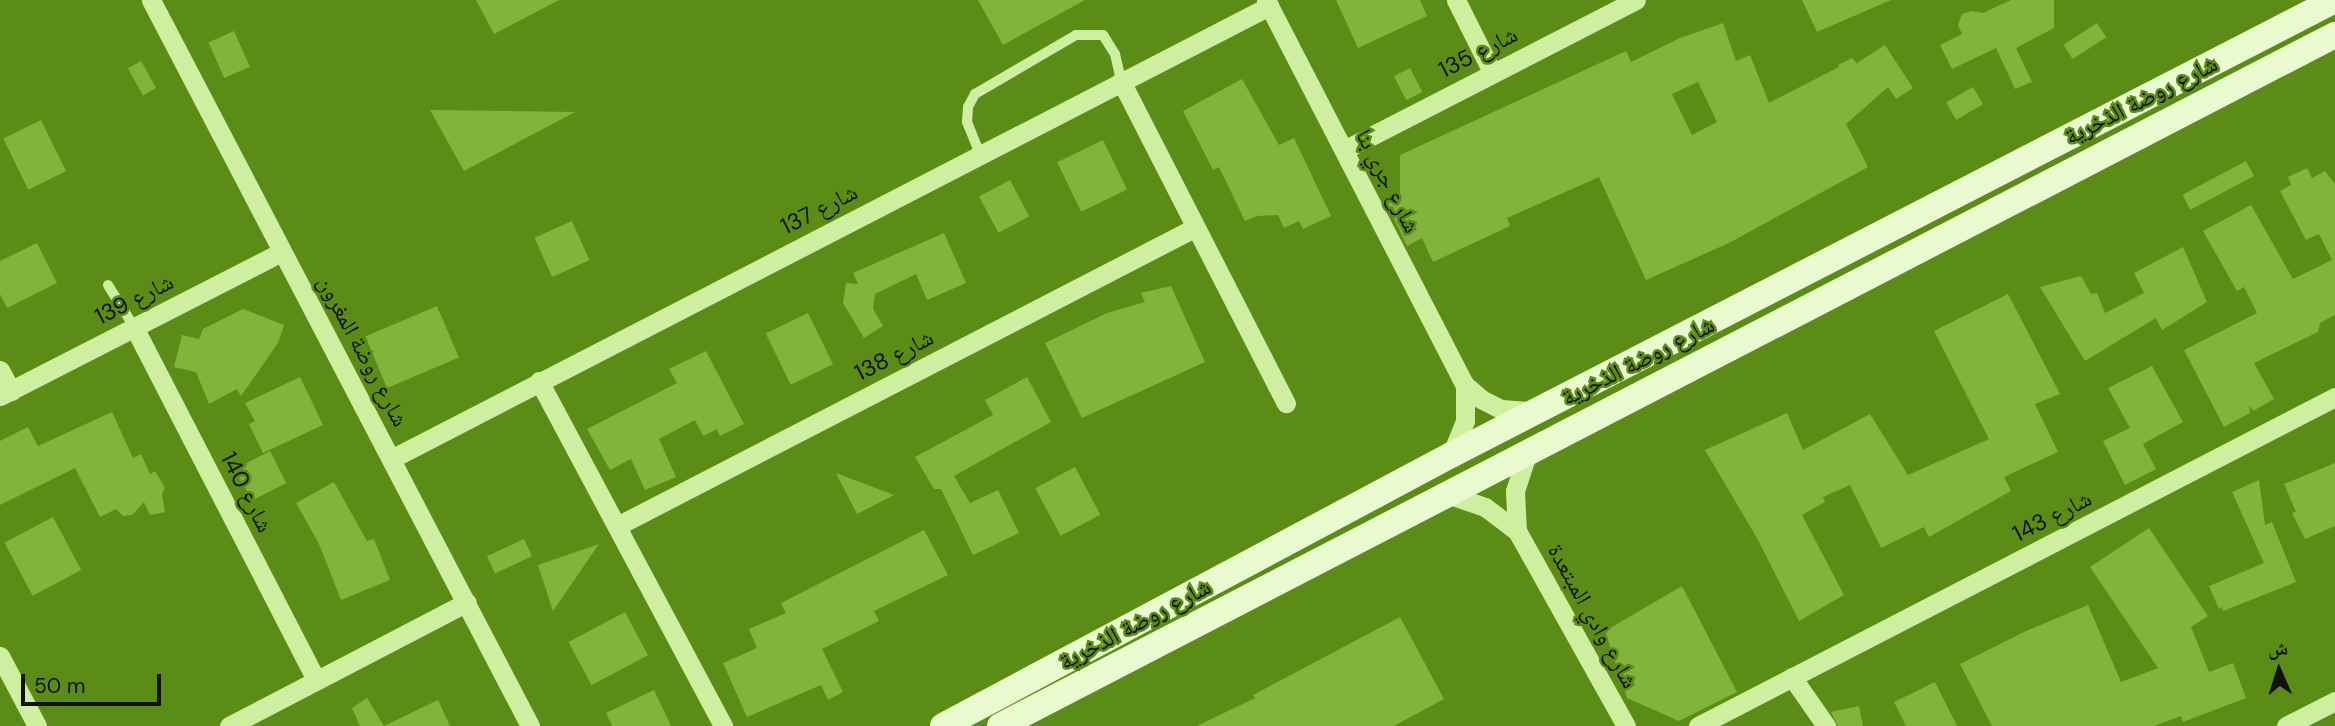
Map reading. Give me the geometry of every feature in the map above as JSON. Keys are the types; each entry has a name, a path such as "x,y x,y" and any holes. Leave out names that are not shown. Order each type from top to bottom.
{"street":[{"name":"شارع روضة المغرون","path":"152,0 281,252 393,458 530,726"},
{"path":"1456,0 1492,72"},
{"name":"شارع 135","path":"1344,150 1636,0"},
{"name":"شارع روضة الذخرية","path":"943,726 1451,455 2334,0"},
{"name":"شارع جري بنا","path":"1268,3 1465,385 1481,399 1501,409 1522,412 1543,409"},
{"name":"شارع 137","path":"393,458 1268,3"},
{"name":"شارع روضة الذخرية","path":"1000,726 2335,35"},
{"path":"1121,81 1194,228 1286,402"},
{"name":"شارع 138","path":"617,526 1194,228"},
{"name":"شارع 139","path":"0,370 5,394 281,252"},
{"name":"شارع 140","path":"134,327 316,680"},
{"path":"539,381 723,726"},
{"name":"شارع جري بنا","path":"1451,455 1465,421 1465,385"},
{"name":"شارع 143","path":"1698,726 2335,397"},
{"name":"شارع وادي المبتعدة","path":"1517,531 1515,491 1527,453"},
{"name":"شارع وادي المبتعدة","path":"1447,494 1485,507 1517,531 1626,726"},
{"path":"229,726 467,602"},
{"path":"0,656 37,726"},
{"path":"1792,677 1826,726"},
{"path":"2286,726 2335,701"}],"lane":[{"path":"980,154 967,122 968,107 975,94 1076,35 1103,35 1115,54 1121,81"},
{"path":"108,285 134,327"}],"building":[{"path":"476,0 559,0 494,34"},
{"path":"978,0 1085,0 1003,45"},
{"path":"1336,0 1420,0 1427,16 1358,48"},
{"path":"1802,0 1891,0 1817,32"},
{"path":"2011,0 2054,0 2054,28 2016,48 2032,82 2015,89 1996,48 1952,69 1940,45 1962,34 1958,25 1962,14 1972,11 1983,13"},
{"path":"1723,23 1736,61 1750,55 1769,103 1852,58 1857,63 1885,45 1913,88 1896,99 1888,87 1846,124 1868,167 1729,243 1646,280 1599,177 1507,218 1510,226 1433,262 1422,238 1407,246 1387,204 1400,198 1400,155 1626,51 1631,62 1680,38","holes":["1698,82 1717,122 1692,135 1672,94"]},
{"path":"2097,23 2106,37 2073,59 2063,45"},
{"path":"234,31 250,67 224,78 208,42"},
{"path":"141,61 156,88 143,95 128,68"},
{"path":"1410,68 1422,92 1406,100 1394,76"},
{"path":"1242,79 1279,145 1294,138 1331,216 1303,229 1299,221 1284,228 1278,215 1257,216 1245,221 1219,167 1213,170 1183,111"},
{"path":"1973,87 1983,104 1956,120 1946,102"},
{"path":"430,110 575,112 464,171"},
{"path":"41,120 66,171 28,190 3,138"},
{"path":"1103,140 1127,189 1081,212 1057,162"},
{"path":"2246,161 2254,176 2190,210 2182,195"},
{"path":"2307,168 2312,178 2325,171 2335,184 2335,315 2320,323 2318,332 2254,363 2274,399 2253,411 2249,405 2250,413 2224,427 2184,350 2257,313 2244,287 2237,291 2203,231 2251,205 2293,279 2332,260 2319,234 2306,240 2280,191 2291,185 2288,177"},
{"path":"1010,180 1029,216 998,233 979,196"},
{"path":"572,221 589,260 552,277 535,238"},
{"path":"944,233 966,283 927,300 916,274 875,294 873,309 883,326 864,338 843,303 846,283 858,284 853,273"},
{"path":"37,243 57,283 7,308 0,294 0,261"},
{"path":"2183,247 2207,302 2162,330 2156,318 2085,361 2040,287 2081,276 2091,294 2097,293 2105,313 2144,293 2134,273"},
{"path":"1171,286 1205,362 1082,418 1045,343 1107,313 1145,302 1141,293"},
{"path":"2008,294 2060,394 2035,404 2058,452 2004,477 2011,491 1929,537 1924,527 1881,548 1850,485 1823,497 1825,502 1802,515 1844,595 1799,621 1758,540 1705,450 1787,413 1803,450 1870,414 1908,475 1989,439 1934,331"},
{"path":"437,306 459,358 387,388 365,336"},
{"path":"243,309 284,325 278,343 241,396 237,389 209,404 196,372 174,367 182,335 199,339 203,329"},
{"path":"808,313 833,364 791,385 766,334"},
{"path":"706,351 744,424 720,436 717,429 703,436 695,420 659,439 676,477 645,490 631,459 610,470 587,429 677,383 669,369"},
{"path":"2152,366 2183,422 2143,444 2156,469 2125,485 2103,441 2130,428 2108,388"},
{"path":"300,377 323,425 263,453 249,424 255,421 245,403"},
{"path":"1027,377 1051,422 954,476 970,503 998,490 1019,533 973,555 941,489 934,489 915,457 993,415 985,400"},
{"path":"112,412 133,458 141,454 150,474 155,471 165,488 162,494 165,512 150,515 144,502 132,515 123,516 116,509 100,517 75,468 0,505 0,441 28,427 38,446"},
{"path":"270,451 286,483 252,501 235,469"},
{"path":"2335,463 2335,526 2305,539 2292,513 2296,512 2284,484"},
{"path":"1075,467 1100,515 1061,536 1035,488"},
{"path":"836,473 894,495 857,514"},
{"path":"2259,480 2265,525 2272,522 2296,582 2223,611 2222,607 2219,609 2209,586 2264,563 2232,492"},
{"path":"334,482 367,541 374,539 390,580 341,600 319,544 296,503"},
{"path":"53,517 81,570 33,596 4,543"},
{"path":"2149,528 2208,616 2191,627 2209,672 2233,663 2246,698 2183,722 2181,716 2154,726 1992,726 1960,664 2026,631 2088,605 2121,682 2158,668 2090,567"},
{"path":"924,530 948,575 874,611 879,621 822,649 843,692 828,700 821,685 747,717 723,663 757,648 749,629 786,613 781,603"},
{"path":"524,539 532,556 495,574 487,556"},
{"path":"599,544 553,611 538,565"},
{"path":"1682,586 1737,692 1679,721 1627,698 1605,631"},
{"path":"625,612 648,655 591,685 568,642"},
{"path":"1400,617 1444,699 1394,726 1197,726 1255,698 1253,695"},
{"path":"1935,682 1957,726 1906,726 1894,702"},
{"path":"654,690 671,726 612,726 606,713"},
{"path":"367,698 384,726 360,726 352,708"},
{"path":"438,700 450,726 384,726"},
{"path":"1859,706 1863,726 1838,726 1831,712"}]}
